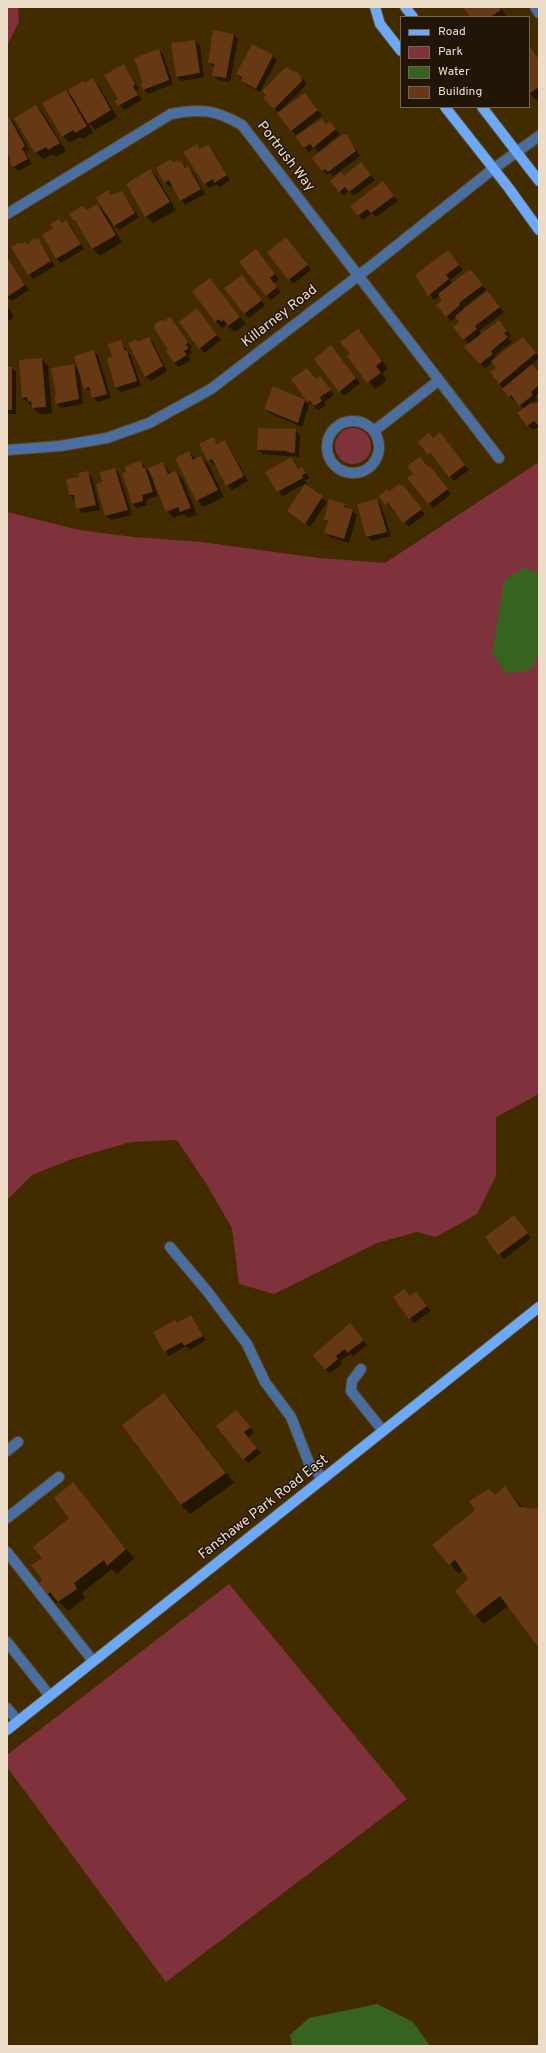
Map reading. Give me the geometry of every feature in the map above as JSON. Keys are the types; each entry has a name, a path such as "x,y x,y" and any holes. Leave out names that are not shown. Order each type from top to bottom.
{"main road":[{"path":"375,7 380,24 400,50"},
{"path":"405,7 412,16"},
{"path":"446,108 539,230"},
{"path":"483,108 539,181"},
{"name":"Fanshawe Park Road East","path":"7,1730 539,1307"}],"street":[{"path":"535,7 539,13"},
{"name":"Portrush Way","path":"7,214 171,114 189,110 208,110 224,114 242,125 359,274 438,380 499,458"},
{"name":"Killarney Road","path":"7,450 60,446 107,438 149,423 211,389 539,136"},
{"path":"374,431 438,380"},
{"path":"351,420 359,421 374,431 378,438 378,456 368,469 351,474 338,469 329,460 326,451 326,442 335,427 351,420"},
{"path":"170,1247 207,1291 247,1344 265,1382 291,1417 309,1463 323,1479"},
{"path":"361,1369 352,1381 351,1391 383,1431"},
{"path":"7,1451 18,1442"},
{"path":"7,1518 59,1477"},
{"path":"7,1552 93,1661"},
{"path":"7,1642 50,1696"},
{"path":"7,1708 18,1721"}],"green space":[{"path":"7,7 18,7 19,21 7,46"},
{"path":"357,428 366,433 370,439 370,453 366,459 357,464 349,464 340,459 336,453 335,442 340,433 346,429"},
{"path":"539,462 539,1094 496,1117 496,1176 477,1214 436,1237 417,1232 377,1243 274,1294 239,1284 232,1228 207,1185 177,1140 131,1142 72,1159 32,1175 7,1200 7,512 79,530 133,537 201,542 319,558 385,563"},
{"path":"229,1584 407,1799 166,1982 7,1767 7,1755"}],"water":[{"path":"526,567 539,574 539,653 531,670 506,674 492,653 504,580"},
{"path":"377,2004 413,2022 430,2046 292,2046 290,2035 309,2018"}],"building":[{"path":"463,7 499,7 501,10 492,16 469,16"},
{"path":"213,30 234,34 226,78 212,76 214,64 208,63"},
{"path":"195,40 200,73 176,77 171,43"},
{"path":"252,44 273,55 256,89 241,81 242,77 236,74"},
{"path":"530,46 539,59 539,87 530,93"},
{"path":"159,49 169,80 143,90 141,84 143,83 134,58"},
{"path":"124,64 135,84 133,86 138,95 118,106 115,101 118,99 104,75"},
{"path":"286,67 297,72 302,81 274,109 263,98 266,95 262,91"},
{"path":"93,78 111,110 88,124 68,90"},
{"path":"66,90 87,126 75,133 73,130 62,137 42,103"},
{"path":"305,93 318,110 291,131 277,113"},
{"path":"36,105 60,143 48,150 46,147 35,153 14,118"},
{"path":"9,117 25,146 22,148 28,159 13,167 9,161 11,160 7,152 7,118"},
{"path":"322,119 326,124 330,121 336,129 313,148 310,144 304,148 295,136"},
{"path":"343,134 347,135 356,151 328,172 325,169 322,171 312,158"},
{"path":"197,144 200,149 209,145 227,175 214,183 213,179 204,184 183,152"},
{"path":"171,159 173,162 178,160 179,163 181,161 185,168 188,166 201,189 180,201 169,180 164,183 156,168"},
{"path":"361,162 371,175 349,192 345,187 339,192 330,181 341,172 344,176"},
{"path":"150,169 170,202 145,217 126,184"},
{"path":"383,181 394,196 371,213 367,209 358,216 350,206"},
{"path":"108,190 111,195 122,191 135,213 114,226 96,198"},
{"path":"97,204 116,235 92,249 75,220 73,220 69,214 82,206 87,210"},
{"path":"59,219 62,223 66,220 81,244 56,259 42,235 53,228 50,224"},
{"path":"286,237 308,265 288,280 267,252"},
{"path":"34,238 36,240 38,238 51,261 28,275 11,247 20,242 21,244 25,242 27,245"},
{"path":"256,249 275,274 270,278 277,287 266,296 239,262"},
{"path":"448,250 459,265 446,275 449,279 428,296 415,275"},
{"path":"7,257 25,285 7,297"},
{"path":"470,269 483,285 459,303 460,305 446,317 436,305 442,300 438,294"},
{"path":"242,275 262,300 244,314 224,288"},
{"path":"210,278 240,317 228,326 224,320 221,322 219,319 215,322 192,291"},
{"path":"487,291 500,307 475,326 477,329 463,340 453,327 459,322 455,316"},
{"path":"197,308 217,335 199,349 179,322"},
{"path":"170,317 188,342 186,345 189,348 184,351 187,355 174,363 166,351 168,350 154,328 155,324 160,320 164,321"},
{"path":"499,320 507,331 504,333 508,337 491,351 493,354 480,364 464,347"},
{"path":"358,329 382,361 376,366 381,373 367,383 347,356 350,354 340,342"},
{"path":"149,337 163,366 145,377 128,343 136,339 138,342"},
{"path":"523,337 536,353 499,384 490,372 496,368 491,361"},
{"path":"121,340 125,351 127,351 137,381 115,388 107,358 112,356 108,344"},
{"path":"331,345 356,378 339,392 314,359"},
{"path":"94,350 107,394 92,398 89,387 84,389 74,356"},
{"path":"42,358 46,407 32,408 31,401 28,402 27,397 22,398 19,360"},
{"path":"74,364 79,399 56,404 54,396 56,395 51,368"},
{"path":"532,364 539,372 539,385 531,392 533,395 519,406 511,395 509,397 502,389"},
{"path":"7,367 12,367 12,410 7,410"},
{"path":"307,368 316,379 320,376 331,390 320,397 322,401 314,406 310,401 307,402 291,379"},
{"path":"273,386 305,400 298,423 264,409"},
{"path":"539,401 539,426 534,421 527,426 517,413 532,402 534,405"},
{"path":"258,428 296,429 295,453 287,451 257,450"},
{"path":"440,432 465,465 449,477 430,453 428,455 418,442 429,433 433,438"},
{"path":"213,437 217,444 225,440 244,476 226,486 212,459 208,461 199,444"},
{"path":"189,451 193,460 201,456 218,490 196,501 175,458"},
{"path":"291,457 298,469 302,467 306,473 302,475 303,478 277,492 265,472"},
{"path":"420,457 428,467 430,466 448,489 428,504 407,478 413,474 407,466"},
{"path":"141,461 143,468 145,467 153,492 142,495 143,501 132,504 122,473 126,472 125,466"},
{"path":"163,462 168,474 176,471 191,508 180,512 178,507 166,512 148,468"},
{"path":"115,468 128,510 105,516 96,484 102,482 100,472"},
{"path":"88,471 96,505 76,509 74,495 69,495 66,479 79,477 79,473"},
{"path":"305,484 323,496 305,524 287,511"},
{"path":"399,484 401,486 403,485 422,509 403,523 388,503 385,505 379,496 387,489 389,492"},
{"path":"329,499 345,504 344,507 353,510 344,539 324,533 328,521 324,520"},
{"path":"377,499 387,532 366,537 357,504"},
{"path":"514,1215 528,1233 498,1255 485,1237"},
{"path":"404,1289 410,1296 416,1291 427,1306 409,1319 393,1297"},
{"path":"191,1315 203,1336 184,1346 182,1342 164,1352 153,1332 175,1320 177,1323"},
{"path":"350,1323 364,1340 347,1353 345,1349 336,1356 338,1359 325,1370 313,1355"},
{"path":"164,1393 226,1473 181,1505 122,1425"},
{"path":"236,1410 251,1427 244,1432 257,1448 243,1460 216,1426"},
{"path":"73,1482 126,1549 107,1566 104,1560 74,1583 77,1589 58,1602 50,1592 46,1596 38,1584 42,1579 31,1565 42,1558 33,1547 69,1518 54,1498"},
{"path":"505,1486 520,1507 539,1509 539,1648 500,1596 474,1616 455,1591 468,1579 455,1560 449,1565 432,1545 475,1510 469,1501 489,1489 495,1495"}]}
